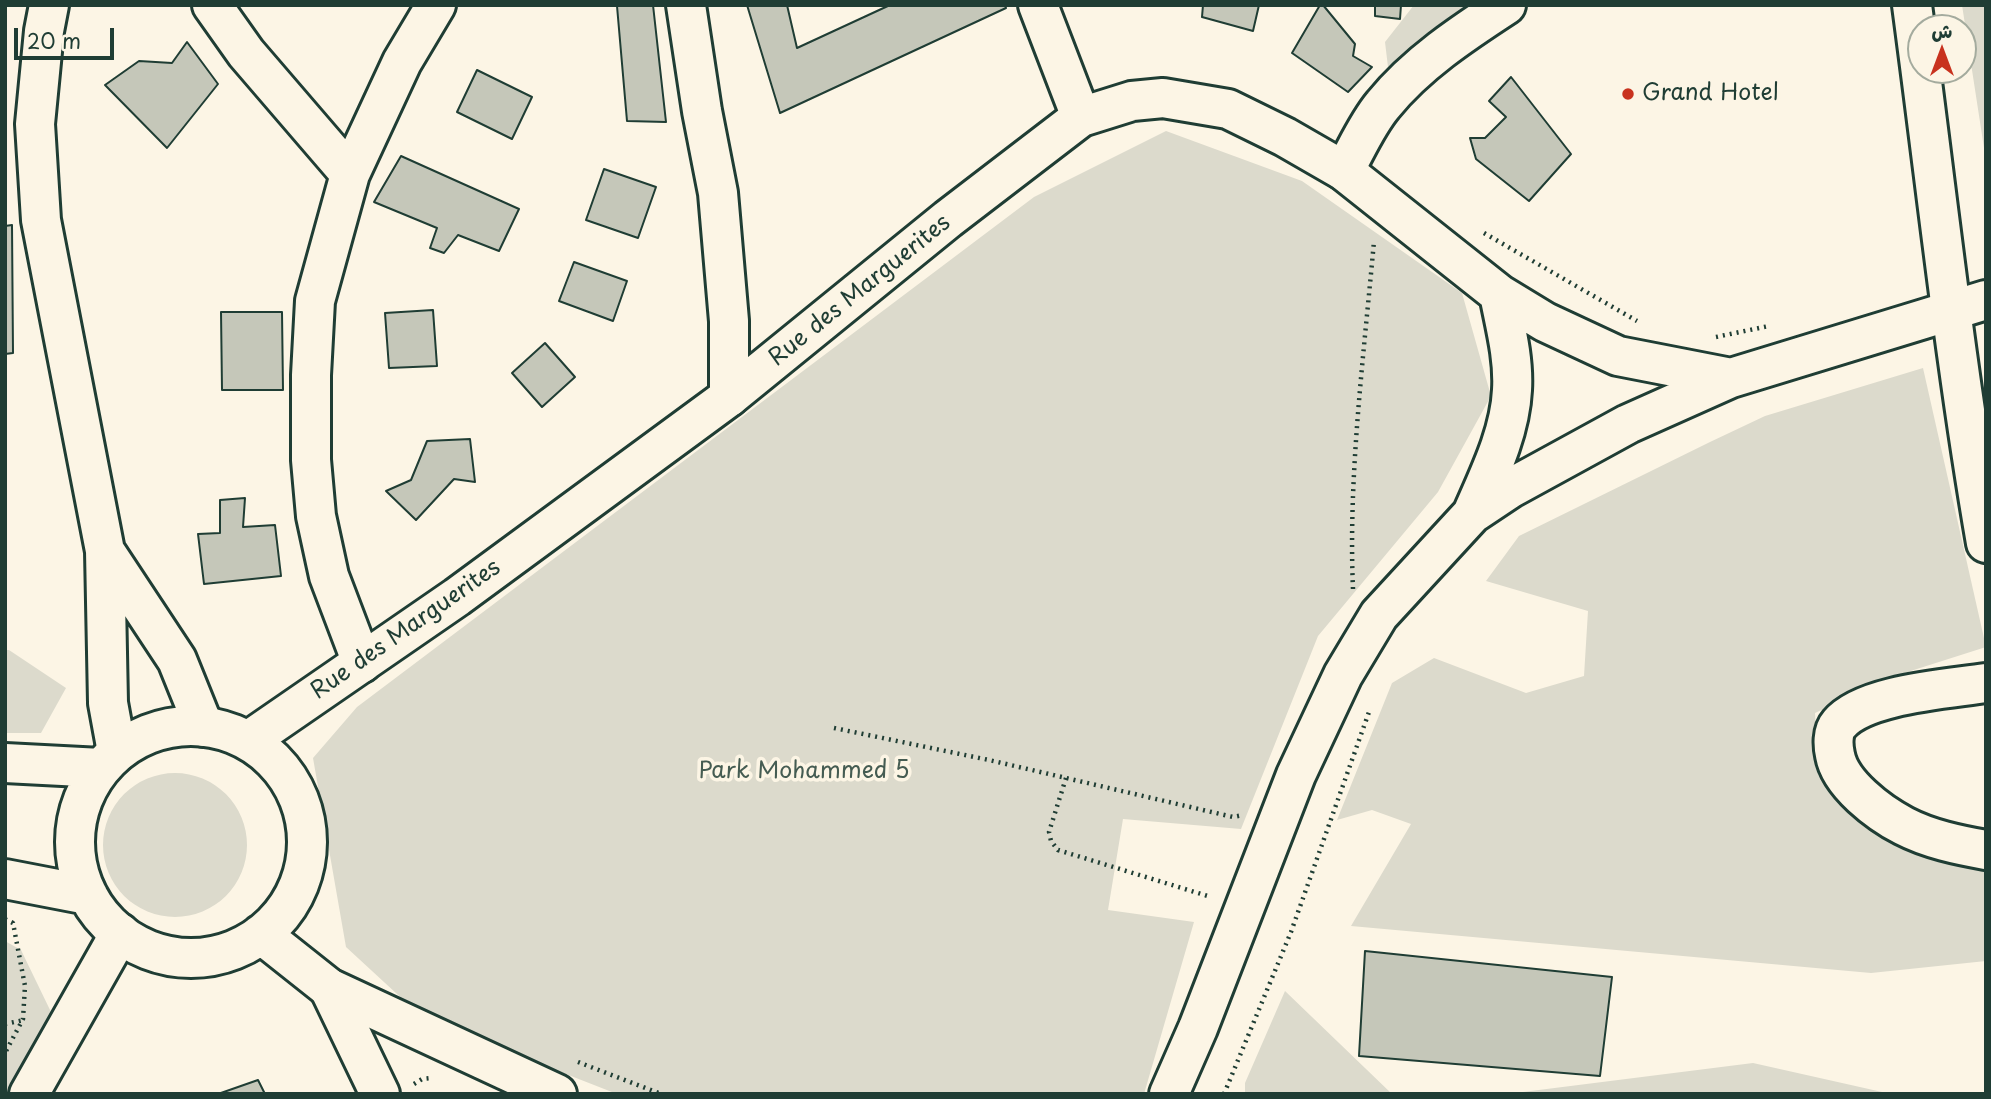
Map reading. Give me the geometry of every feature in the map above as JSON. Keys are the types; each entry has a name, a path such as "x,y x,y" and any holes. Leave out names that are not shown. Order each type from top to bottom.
{"main road":[{"path":"49,5 35,124 41,220 105,551 109,760"},
{"path":"212,5 246,53 350,174"},
{"path":"362,663 329,576 316,516 311,460 311,374 315,301 350,174 402,62 436,5"},
{"path":"686,5 705,133 718,193 729,321 729,397"},
{"path":"1038,5 1081,117"},
{"path":"1343,171 1382,106 1423,65 1470,28 1506,5"},
{"path":"1912,5 1969,304 1958,372 1986,542"},
{"name":"Rue des Marguerites","path":"247,741 457,597 729,397 948,219 1081,117 1132,101 1163,98 1228,110 1285,137 1343,171 1499,294 1545,322 1618,356 1731,378"},
{"path":"1472,514 1502,442 1512,390 1507,336 1499,294"},
{"path":"1169,1094 1198,1028 1296,775 1343,675 1379,615 1472,514 1511,488 1628,424 1731,378 1969,304"},
{"path":"105,551 177,660 204,727"},
{"path":"1986,683 1895,697 1854,712 1837,726 1833,744 1836,761 1847,780 1864,798 1904,826 1949,843 1986,850"},
{"path":"204,727 226,731 247,741 267,753 283,770 295,789 303,811 307,834 306,856 301,879 292,900 278,919 261,934 240,947 215,955 190,958 165,955 142,946 120,933 102,916 88,895 78,870 75,843 78,817 87,791 109,760 136,739 158,730 204,727"},
{"path":"5,764 109,760"},
{"path":"5,879 88,895"},
{"path":"29,1094 120,933"},
{"path":"261,934 329,988 556,1094"},
{"path":"329,988 396,1091"}],"path":[{"path":"1354,596 1352,550 1359,409 1376,220 1383,202"},
{"path":"1482,232 1637,321"},
{"path":"1716,337 1778,324"},
{"path":"1224,1094 1291,932 1372,704"},
{"path":"834,728 1234,817 1246,815"},
{"path":"1066,778 1049,832 1051,841 1058,850 1207,895 1219,904"},
{"path":"5,919 13,923 25,986 23,1019 5,1053"},
{"path":"396,1091 422,1079 436,1079"}],"green space":[{"path":"1414,5 1472,5 1443,30 1388,67 1385,42"},
{"path":"1962,5 1986,5 1986,161 1974,84 1977,84 1977,14 1963,14"},
{"name":"Park Mohammed 5","path":"1166,131 1302,181 1462,293 1491,396 1438,492 1318,636 1241,829 1123,819 1108,910 1194,922 1144,1094 617,1094 423,1018 346,947 313,758 357,707 1034,197"},
{"path":"1923,368 1986,647 1895,676 1815,713 1818,775 1927,854 1986,865 1986,961 1871,973 1351,926 1411,824 1372,810 1337,820 1392,683 1434,658 1526,693 1584,676 1588,611 1486,581 1519,536 1765,416"},
{"path":"5,650 9,650 66,688 41,733 5,733"},
{"path":"175,773 203,778 226,794 242,817 247,845 242,873 226,896 203,912 175,917 147,912 124,896 108,873 103,845 108,817 124,794 147,778"},
{"path":"5,941 21,950 51,1012 6,1094"},
{"path":"1285,991 1392,1094 1245,1094 1245,1083"},
{"path":"1753,1063 1891,1094 1507,1094"}],"building":[{"path":"653,5 666,122 627,121 617,6"},
{"path":"747,5 787,5 797,48 890,5 1005,5 1006,8 780,113"},
{"path":"1203,5 1259,5 1253,31 1202,17"},
{"path":"1320,5 1323,5 1355,44 1353,56 1372,67 1348,92 1292,53"},
{"path":"1375,5 1401,5 1400,19 1375,16"},
{"path":"187,42 218,84 167,148 105,85 139,61 172,63"},
{"path":"477,70 532,97 512,139 457,112"},
{"path":"1511,77 1571,154 1529,201 1476,159 1470,138 1485,138 1506,117 1489,101"},
{"path":"401,156 519,209 499,251 458,235 444,253 430,248 437,228 374,202"},
{"path":"604,169 656,187 638,238 586,220"},
{"path":"12,225 13,353 5,354 5,226"},
{"path":"574,262 627,281 613,321 559,301"},
{"path":"433,310 437,366 389,368 385,313"},
{"path":"221,312 282,312 283,390 222,390"},
{"path":"545,343 575,377 542,407 512,373"},
{"path":"470,439 475,482 454,479 416,520 386,491 411,480 427,441"},
{"path":"245,498 243,527 275,525 281,576 204,584 198,534 220,533 220,500"},
{"path":"1365,951 1612,977 1600,1076 1359,1056"},
{"path":"258,1080 265,1094 218,1094"}],"place":[{"name":"Grand Hotel","path":"1628,94"}]}
